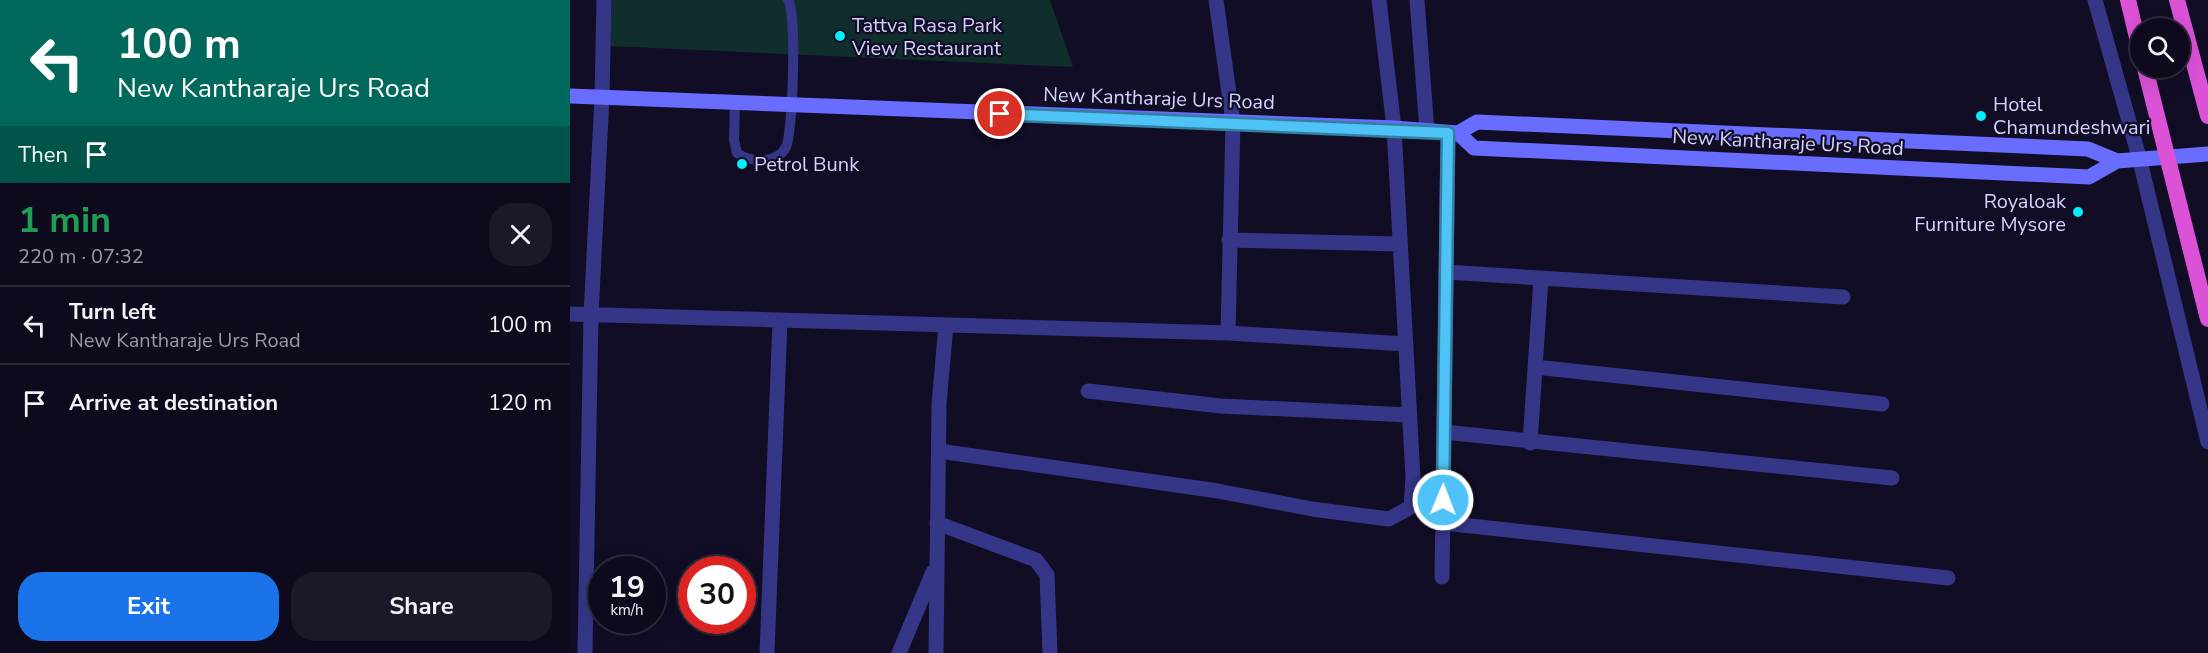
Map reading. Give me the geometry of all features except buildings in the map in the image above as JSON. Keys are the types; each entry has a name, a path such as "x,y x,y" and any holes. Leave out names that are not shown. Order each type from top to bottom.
{"highway":[{"path":"2128,0 2132,18"},
{"path":"2177,0 2208,116"},
{"path":"2148,78 2208,319"}],"main road":[{"name":"New Kantharaje Urs Road","path":"570,96 1394,128 1453,133 1477,122 1489,122 2088,149 2117,161"},
{"name":"New Kantharaje Urs Road","path":"1453,133 1474,148 2089,177 2117,161 2208,154"}],"street":[{"path":"585,653 591,315 602,97 604,0"},
{"path":"1216,0 1233,122 1228,240 1228,333"},
{"path":"939,451 1218,491 1312,509 1389,519 1411,507 1413,478 1394,128 1379,0"},
{"path":"1417,0 1428,131"},
{"path":"2095,0 2139,158 2208,442"},
{"path":"1442,577 1446,272 1453,133"},
{"path":"1228,240 1400,244"},
{"path":"1446,272 1843,297"},
{"path":"1530,443 1541,279"},
{"path":"570,314 1228,333 1406,344"},
{"path":"767,653 780,321"},
{"path":"936,653 936,523 946,325"},
{"path":"1535,367 1882,404"},
{"path":"1088,391 1221,406 1409,414"},
{"path":"1444,432 1530,443 1892,477"},
{"path":"936,523 1036,560 1047,575 1050,653"},
{"path":"1443,523 1948,578"},
{"path":"899,653 936,564"}],"lane":[{"path":"735,104 734,140 737,153 746,159 761,160 777,157 786,148 790,106 794,20 788,0"}],"green space":[{"path":"612,0 1050,0 1073,67 610,46"}],"place":[{"name":"Tattva Rasa Park View Restaurant","path":"840,36"},
{"name":"Hotel Chamundeshwari","path":"1981,116"},
{"name":"Petrol Bunk","path":"742,164"},
{"name":"Royaloak Furniture Mysore","path":"2078,212"}],"route":[{"path":"1000,114 1394,128 1448,133 1443,500"}]}
